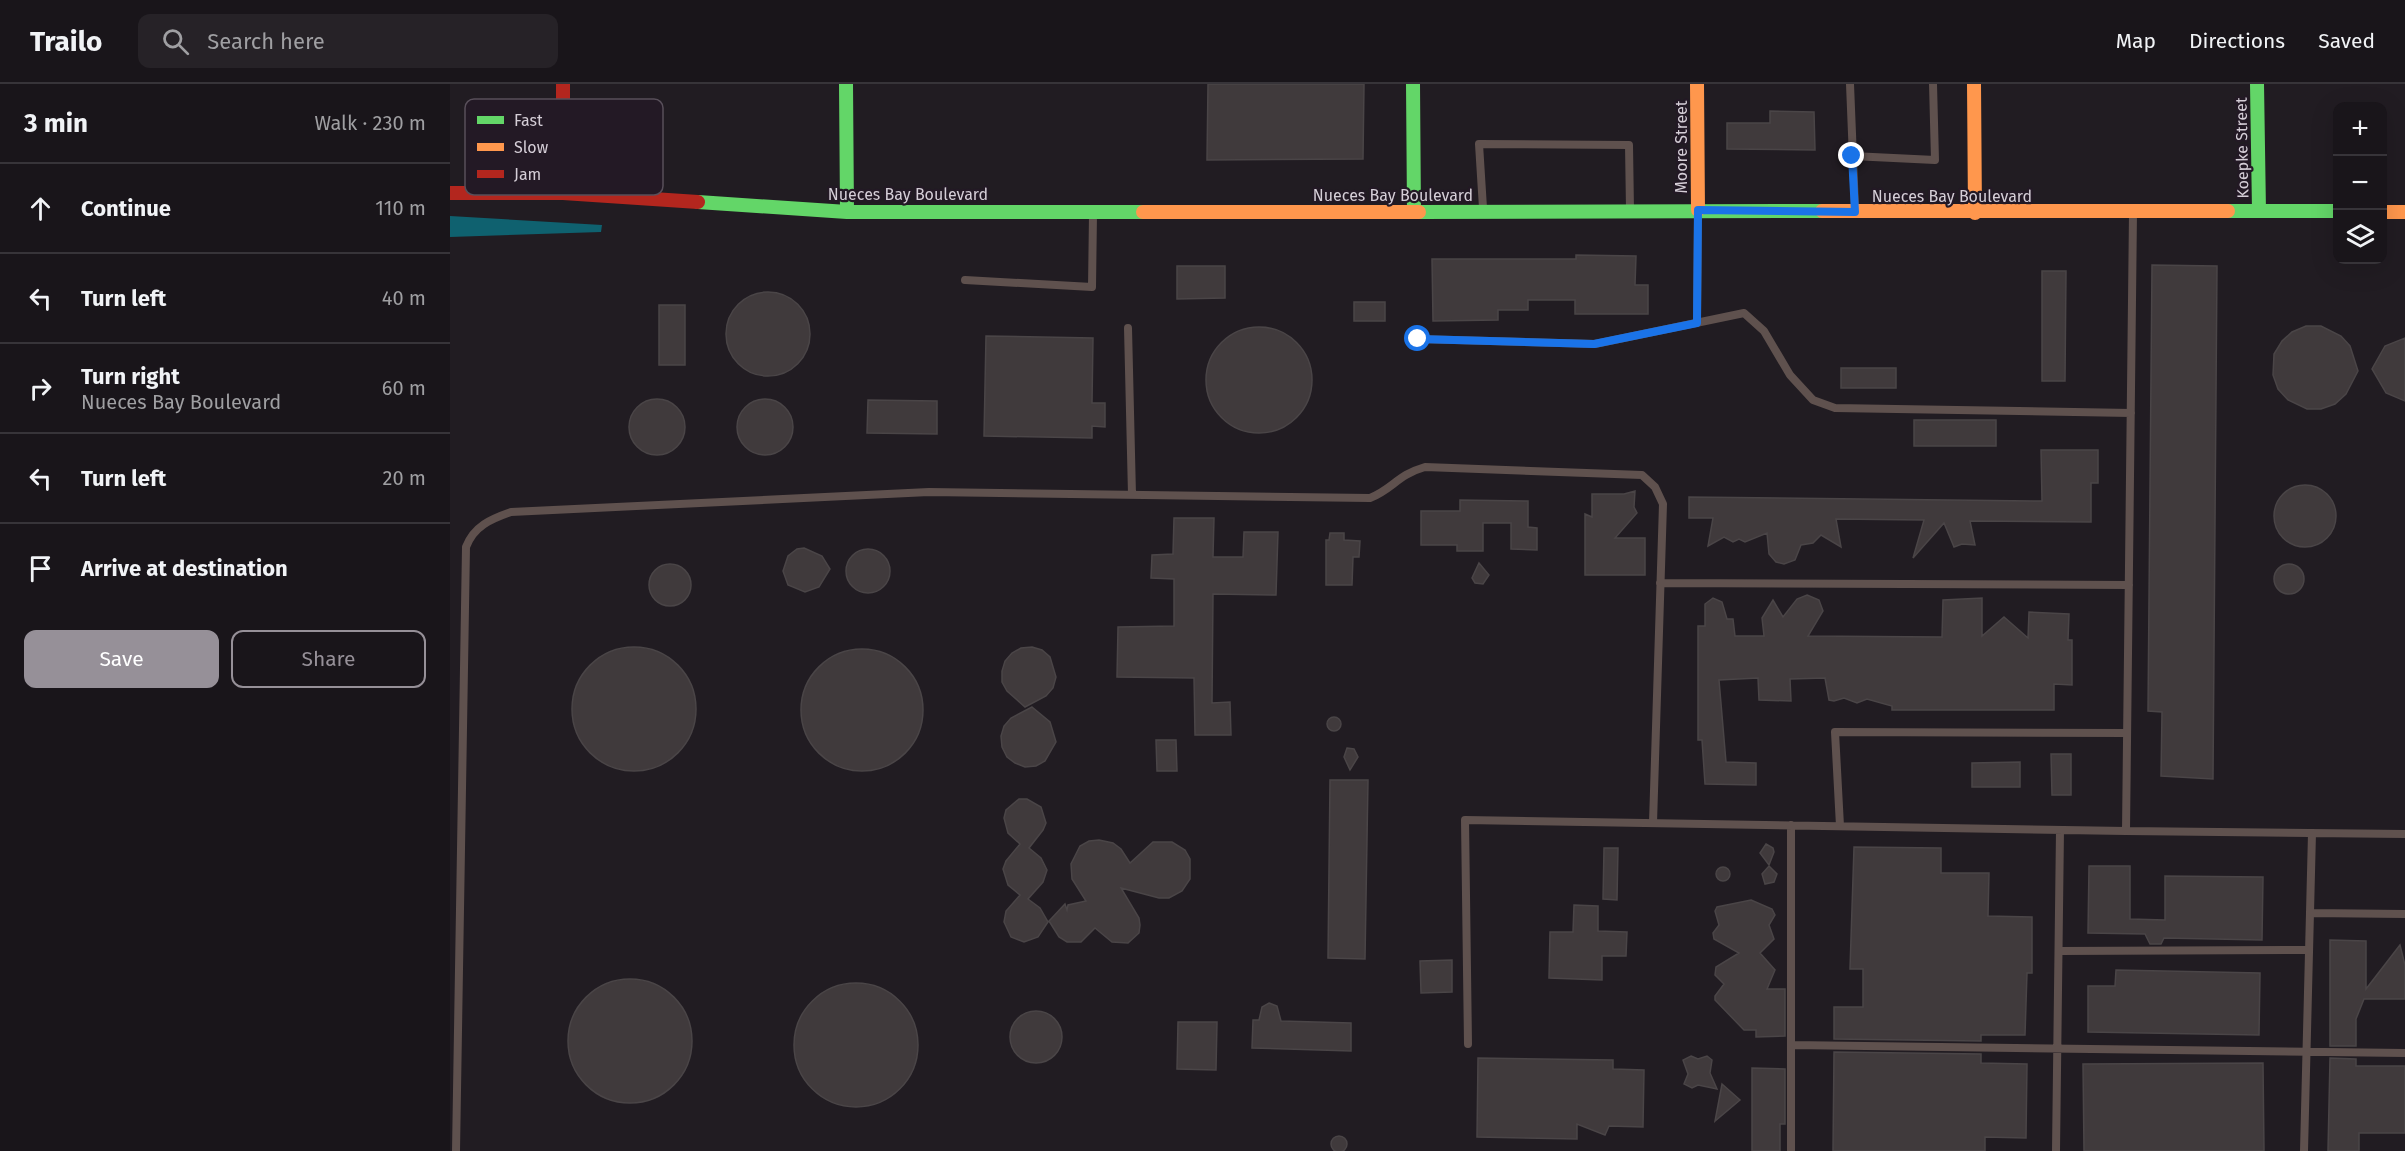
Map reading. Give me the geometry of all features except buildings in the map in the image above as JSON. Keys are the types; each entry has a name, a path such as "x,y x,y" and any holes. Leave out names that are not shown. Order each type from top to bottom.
{"street":[{"path":"562,84 562,99"},
{"path":"846,84 847,212"},
{"path":"1413,84 1414,212"},
{"name":"Moore Street","path":"1697,84 1698,210"},
{"path":"1974,84 1975,213"},
{"name":"Koepke Street","path":"2257,84 2259,211"},
{"name":"Nueces Bay Boulevard","path":"450,192 465,192"},
{"name":"Nueces Bay Boulevard","path":"593,195 847,212 1093,210 1414,212 1698,210 1975,213 2333,211"},
{"path":"2387,212 2405,212"}],"lane":[{"path":"1850,84 1855,212"},
{"path":"1852,156 1935,159 1933,84"},
{"path":"1483,212 1479,144 1629,145 1630,210"},
{"path":"964,280 1092,287 1093,210"},
{"path":"1697,323 1698,210"},
{"path":"2126,831 2133,212"},
{"path":"1418,339 1594,344 1744,313 1764,331 1790,375 1813,400 1835,408 2131,413"},
{"path":"1128,328 1132,495"},
{"path":"456,1151 466,547 471,534 491,519 511,512 929,492 1370,498 1386,492 1393,481 1407,472 1425,467 1642,476 1655,487 1663,504 1653,823"},
{"path":"1660,583 2129,585"},
{"path":"1840,826 1835,732 2127,733"},
{"path":"1468,1044 1465,820 2405,834"},
{"path":"1791,825 1791,1151"},
{"path":"2056,1151 2060,830"},
{"path":"2304,1151 2312,833"},
{"path":"2310,913 2405,914"},
{"path":"2059,951 2309,950"},
{"path":"1791,1044 2405,1053"}],"water":[{"path":"450,216 602,225 601,232 450,237"}],"traffic: fast":[{"path":"846,84 847,212"},
{"path":"1413,84 1414,212"},
{"path":"2257,84 2259,211"},
{"path":"698,202 847,212 1143,212"},
{"path":"1419,212 1822,211"},
{"path":"2228,211 2333,211"}],"traffic: slow":[{"path":"1697,84 1698,210"},
{"path":"1974,84 1975,213"},
{"path":"1822,211 2228,211"},
{"path":"1143,212 1419,212"},
{"path":"2387,212 2405,212"}],"traffic: jam":[{"path":"563,84 563,99"},
{"path":"450,193 465,193"},
{"path":"593,195 698,202"}],"route":[{"path":"1418,339 1594,344 1697,323 1698,210 1855,212 1852,156"}]}
